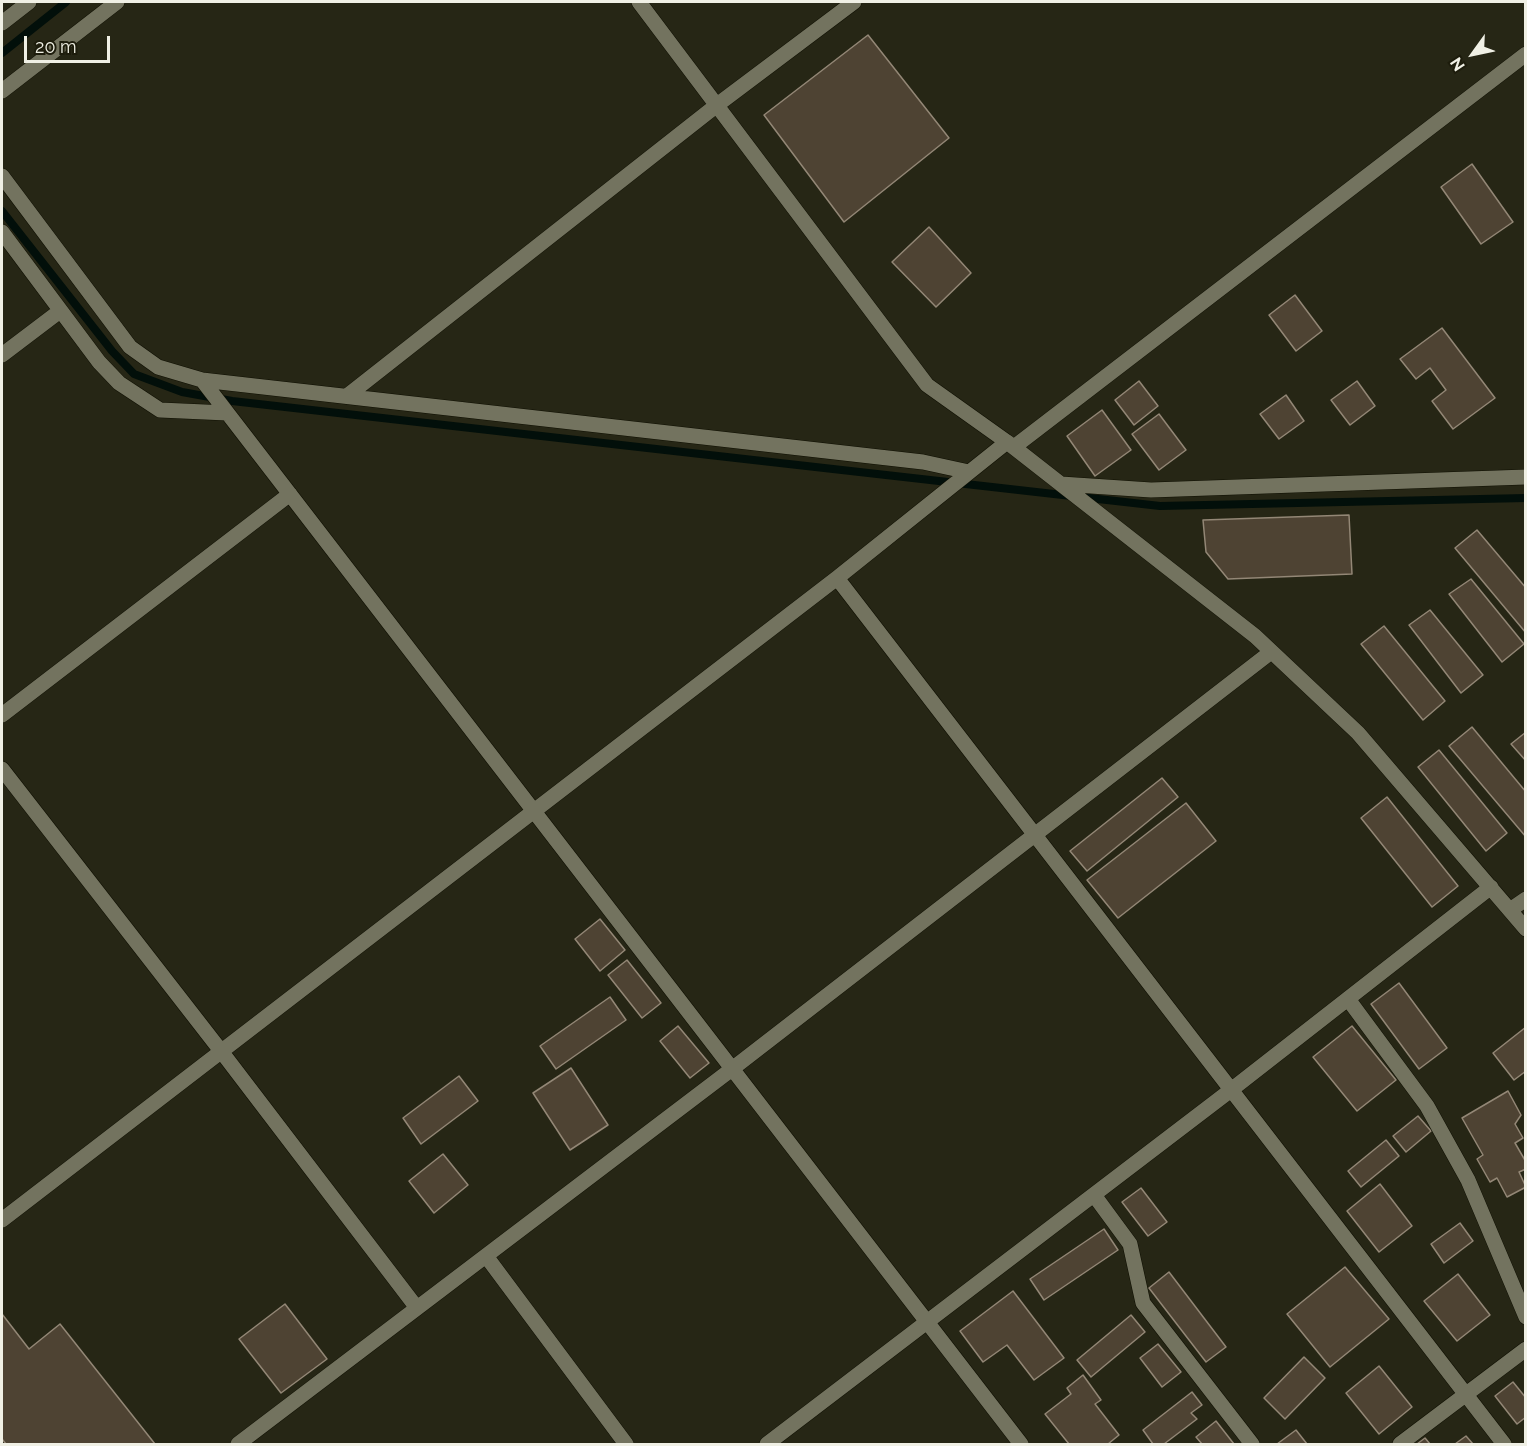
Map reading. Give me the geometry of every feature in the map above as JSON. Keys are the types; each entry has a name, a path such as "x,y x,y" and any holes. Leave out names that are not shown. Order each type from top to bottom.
{"street":[{"path":"2,23 29,2"},
{"path":"2,91 117,2"},
{"path":"639,2 927,385 1010,444 1255,636 1358,734 1526,929"},
{"path":"347,396 717,105 854,2"},
{"path":"2,1220 837,578 968,473 1010,444 1526,54"},
{"path":"2,176 130,347 159,367 206,385 347,396 923,462 968,473"},
{"path":"2,232 99,362 120,383 160,410 226,412"},
{"path":"2,355 60,311"},
{"path":"206,385 1021,1444"},
{"path":"1065,488 1151,490 1526,477"},
{"path":"2,715 290,494"},
{"path":"837,578 1504,1444"},
{"path":"238,1444 732,1069 1271,652"},
{"path":"2,769 417,1308"},
{"path":"767,1444 1231,1090 1491,887"},
{"path":"1510,910 1526,898"},
{"path":"1348,999 1427,1106 1468,1180 1526,1317"},
{"path":"1094,1195 1130,1244 1143,1303 1252,1444"},
{"path":"486,1256 626,1444"},
{"path":"1400,1444 1526,1349"}],"building":[{"path":"868,35 949,138 844,222 764,115"},
{"path":"1472,164 1513,222 1481,244 1441,187"},
{"path":"929,227 971,273 936,307 892,262"},
{"path":"1295,295 1322,331 1296,351 1269,315"},
{"path":"1442,328 1495,398 1453,429 1432,401 1446,390 1430,368 1416,379 1400,359"},
{"path":"1139,381 1158,406 1134,425 1115,400"},
{"path":"1357,381 1375,406 1350,425 1331,400"},
{"path":"1286,395 1304,421 1279,439 1260,414"},
{"path":"1102,410 1131,450 1095,476 1067,436"},
{"path":"1159,414 1186,450 1159,470 1132,434"},
{"path":"1349,515 1352,574 1228,579 1206,552 1203,520"},
{"path":"1477,530 1526,588 1526,633 1455,548"},
{"path":"1471,579 1524,644 1502,662 1449,594"},
{"path":"1430,610 1483,675 1461,693 1409,625"},
{"path":"1384,626 1445,701 1423,720 1361,644"},
{"path":"1472,727 1526,792 1526,837 1449,746"},
{"path":"1526,732 1526,761 1511,744"},
{"path":"1439,750 1507,833 1486,851 1418,767"},
{"path":"1162,778 1178,797 1087,871 1070,851"},
{"path":"1387,797 1458,886 1432,907 1361,818"},
{"path":"1186,803 1216,841 1118,918 1087,880"},
{"path":"600,919 625,950 600,971 575,939"},
{"path":"627,960 661,1003 642,1018 608,975"},
{"path":"1399,983 1447,1048 1419,1069 1371,1004"},
{"path":"610,997 626,1020 556,1069 540,1046"},
{"path":"678,1026 709,1063 690,1078 660,1041"},
{"path":"1352,1026 1396,1080 1357,1111 1313,1057"},
{"path":"1526,1027 1526,1071 1514,1080 1493,1053"},
{"path":"571,1068 608,1125 570,1150 533,1093"},
{"path":"459,1076 478,1101 421,1144 403,1118"},
{"path":"1508,1091 1521,1115 1515,1124 1523,1138 1515,1143 1526,1162 1526,1169 1519,1172 1526,1187 1507,1197 1497,1178 1490,1182 1477,1159 1483,1155 1462,1118"},
{"path":"1418,1116 1431,1131 1406,1152 1393,1136"},
{"path":"1386,1140 1399,1156 1361,1187 1348,1171"},
{"path":"443,1154 468,1185 434,1213 409,1181"},
{"path":"1380,1184 1412,1226 1379,1252 1347,1211"},
{"path":"1141,1188 1167,1222 1148,1236 1122,1202"},
{"path":"1460,1223 1473,1241 1444,1263 1431,1244"},
{"path":"1104,1229 1118,1250 1044,1300 1030,1279"},
{"path":"1345,1267 1389,1319 1330,1367 1287,1314"},
{"path":"1169,1272 1226,1347 1206,1362 1149,1288"},
{"path":"1458,1274 1490,1315 1457,1341 1424,1301"},
{"path":"1013,1291 1064,1358 1034,1380 1007,1345 983,1362 960,1331"},
{"path":"285,1304 327,1359 281,1393 239,1339"},
{"path":"2,1314 29,1349 60,1324 155,1444 6,1444 2,1439"},
{"path":"1131,1315 1145,1332 1091,1377 1077,1360"},
{"path":"1158,1344 1181,1372 1162,1387 1140,1358"},
{"path":"1304,1357 1325,1378 1285,1419 1264,1398"},
{"path":"1379,1366 1412,1407 1379,1434 1346,1393"},
{"path":"1083,1375 1101,1400 1095,1404 1119,1435 1108,1444 1069,1444 1045,1414 1071,1394 1067,1388"},
{"path":"1513,1382 1526,1398 1526,1417 1517,1424 1495,1396"},
{"path":"1192,1392 1202,1405 1191,1413 1197,1419 1164,1444 1153,1444 1143,1430"},
{"path":"1216,1421 1234,1444 1202,1444 1196,1437"},
{"path":"1296,1430 1307,1444 1277,1444"},
{"path":"1466,1436 1473,1444 1455,1444"},
{"path":"1425,1438 1430,1444 1417,1444"}],"waterway":[{"path":"2,53 66,2"},
{"path":"2,211 112,351 134,374 182,392 232,401 1160,506 1526,498"}]}
